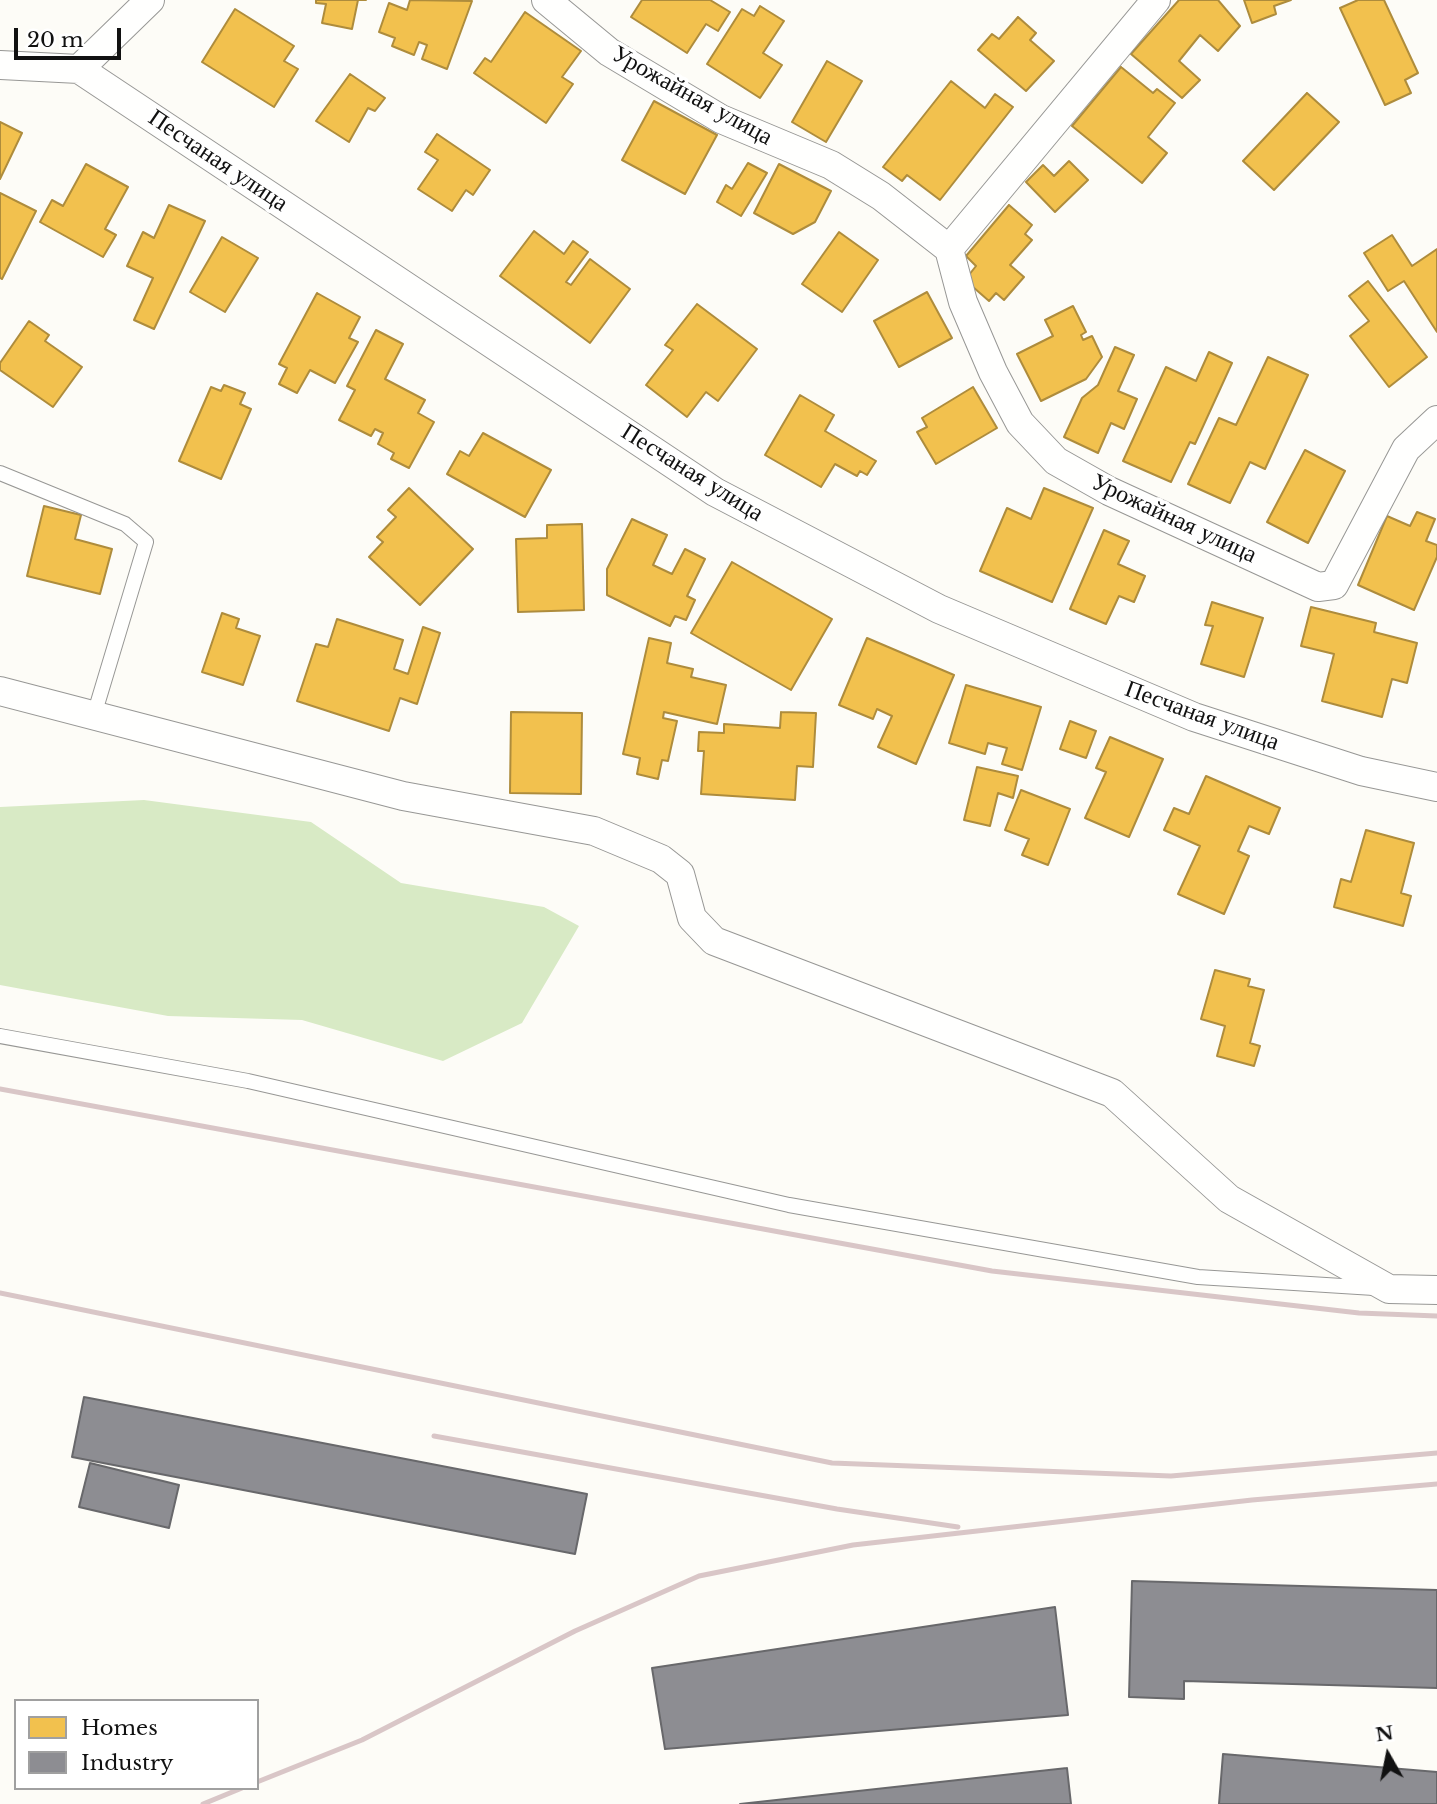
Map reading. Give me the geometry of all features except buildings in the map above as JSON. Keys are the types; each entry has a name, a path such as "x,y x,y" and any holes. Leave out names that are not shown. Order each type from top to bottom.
{"street":[{"path":"0,65 79,69 150,0"},
{"name":"Урожайная улица","path":"546,0 608,51 721,118 831,165 881,195 949,249 963,302 993,372 1020,423 1056,461 1109,491 1318,587 1334,585 1406,449 1437,420"},
{"path":"949,249 1156,0"},
{"name":"Песчаная улица","path":"79,69 715,492 939,609 1194,717 1361,772 1437,788"},
{"path":"0,691 403,796 594,831 661,859 680,874 692,918 714,941 1112,1093 1229,1199 1389,1289 1437,1290"}],"lane":[{"path":"0,473 125,524 146,542 94,715"},
{"path":"0,1036 248,1081 789,1205 1198,1277 1389,1289"}],"green space":[{"path":"144,800 311,822 401,883 544,907 579,926 522,1023 443,1061 302,1020 168,1016 0,985 0,807"}],"railway":[{"path":"0,1089 992,1271 1359,1313 1437,1316"},
{"path":"0,1293 832,1463 1171,1476 1437,1453"},
{"path":"434,1436 837,1509 958,1527"},
{"path":"259,1781 362,1740 575,1631 699,1576 853,1545 1252,1500 1437,1484"},
{"path":"203,1804 237,1790"}]}
